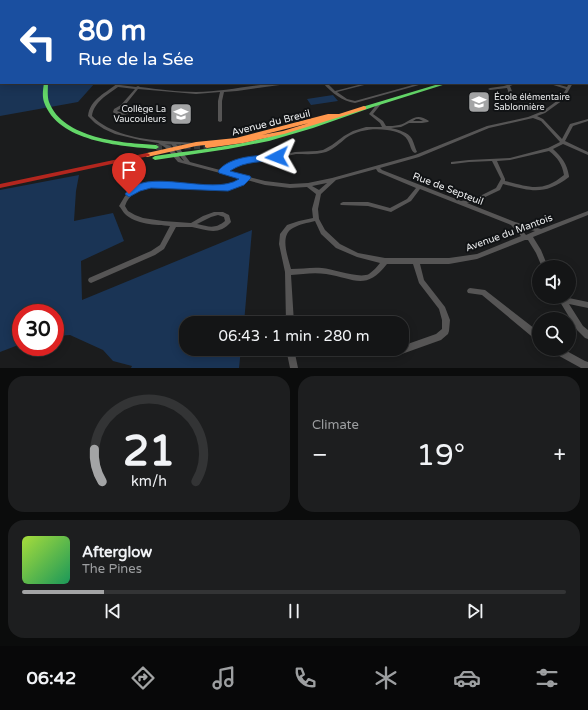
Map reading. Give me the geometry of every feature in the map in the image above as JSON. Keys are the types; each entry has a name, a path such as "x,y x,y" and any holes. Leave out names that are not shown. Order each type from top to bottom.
{"main road":[{"path":"46,84 46,99 50,108 56,116 68,126 106,141 126,145 159,147 175,150 230,147 266,140 378,104"},
{"name":"Avenue du Breuil","path":"340,115 375,102 434,84"},
{"name":"Avenue du Breuil","path":"207,146 268,136 443,84"},
{"path":"0,186 175,150 196,144 249,137 328,116 340,115"},
{"path":"62,173 159,147"}],"street":[{"path":"159,147 105,127 93,120 90,116 91,108 105,94 119,84 190,93 222,91 279,84"},
{"path":"326,84 348,101 355,102 420,84"},
{"path":"335,92 366,84"},
{"path":"490,89 513,84"},
{"path":"553,84 568,88"},
{"path":"175,150 188,162 265,183 290,186 308,185 378,168 488,127 544,112 562,99 570,84"},
{"path":"508,86 513,99"},
{"path":"122,106 138,87"},
{"path":"220,121 220,100 222,91"},
{"path":"378,104 371,114 382,122 384,128"},
{"path":"542,120 544,112"},
{"path":"533,116 542,120 564,142 588,154"},
{"path":"454,163 510,159 550,149 564,142 571,126 588,120"},
{"path":"222,171 234,164 249,159 326,151 354,132 364,129 397,127 407,122"},
{"path":"384,128 400,132 407,136 411,141 416,154"},
{"path":"502,182 540,190 557,185 567,176 565,166 558,156 550,149"},
{"path":"461,203 490,194 498,189 503,178 494,160"},
{"name":"Rue de Septeuil","path":"378,168 380,171 514,224 543,231"},
{"path":"192,225 214,213 221,212 227,216 228,222 222,227 216,229 192,225 173,226 129,216 125,213 122,206 124,200 129,194 151,184 224,188 240,183 246,178"},
{"path":"290,316 288,272 282,244 283,234 289,227 316,219 319,193 334,179"},
{"path":"308,185 319,193"},
{"path":"343,204 368,204 391,210 409,200 419,187"},
{"name":"Avenue du Mantois","path":"316,219 323,232 338,246 357,255 385,261 416,262 449,261 477,256 588,213"},
{"name":"Rue de Septeuil","path":"514,224 528,237 539,252 542,260"},
{"path":"91,280 153,254 162,247 173,226"},
{"path":"288,272 324,270 346,277 362,279 377,273 385,261"},
{"path":"409,347 438,337 445,331 446,320 442,307 421,281 416,262"},
{"path":"470,291 483,292 532,331"},
{"path":"576,302 588,305"},
{"path":"565,304 580,328 588,335"},
{"path":"291,356 294,368"},
{"path":"568,356 588,366"}],"shaded area":[{"path":"0,84 94,84 78,102 0,116"},
{"path":"333,95 338,101 311,105 307,99"},
{"path":"79,175 76,191 74,221 113,213 124,241 81,261 82,300 252,230 245,316 179,316 179,356 240,356 239,368 131,368 132,366 113,361 103,350 70,335 64,335 64,304 12,304 12,347 0,352 0,190"}],"tunnel":[{"path":"156,147 207,146"}],"traffic: fast":[{"path":"46,84 47,102 54,114 64,124 78,132 94,138 110,142 156,147"},
{"path":"364,108 444,84"},
{"path":"155,158 216,150 252,143 297,131 370,107"}],"traffic: slow":[{"path":"207,146 243,141 284,132 364,108"},
{"path":"147,155 196,144 236,140 328,116 338,115"}],"traffic: jam":[{"path":"0,186 147,155"}],"place":[{"name":"École élémentaire Sablonnière","path":"479,102"},
{"name":"Collège La Vaucouleurs","path":"181,114"}],"route":[{"path":"129,194 137,188 151,184 219,189 228,188 240,183 246,178 222,171 234,164 249,159 260,157 277,157"}]}
